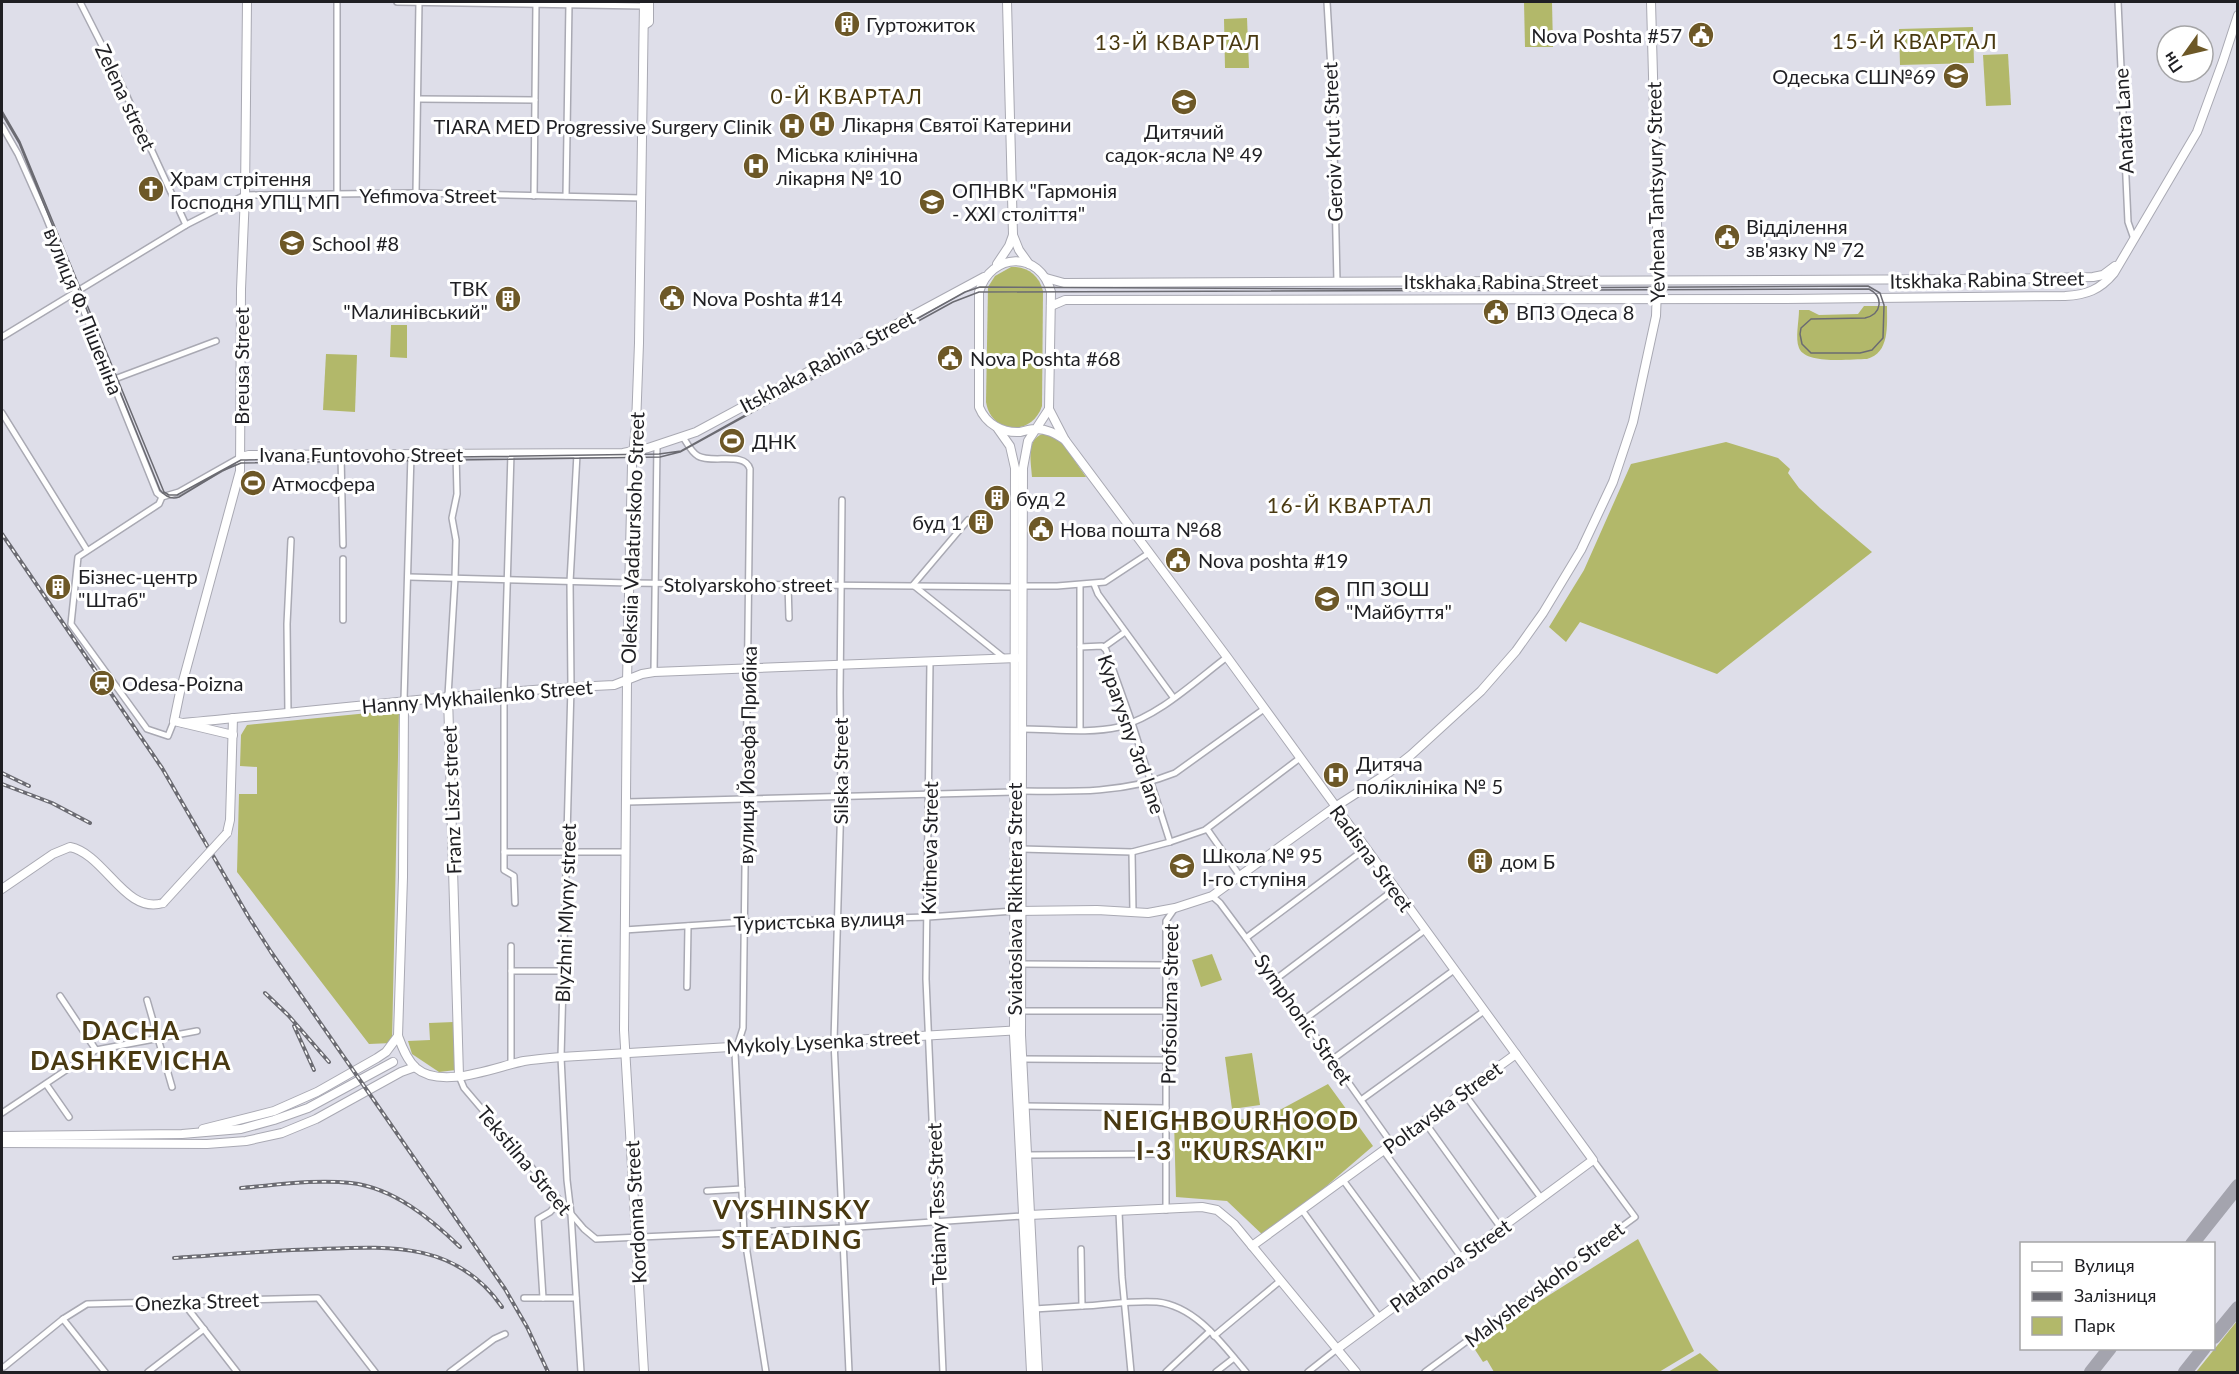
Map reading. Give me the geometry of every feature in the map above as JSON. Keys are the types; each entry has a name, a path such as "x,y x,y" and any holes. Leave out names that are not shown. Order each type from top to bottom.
{"street":[{"name":"Zelena street","path":"80,2 117,75 186,225"},
{"name":"Breusa Street","path":"174,721 180,692 239,482 247,2"},
{"path":"337,2 337,194"},
{"path":"398,2 646,3"},
{"path":"416,193 419,2"},
{"path":"1007,2 1013,235 1019,250 1029,264 1045,277 1050,288 1049,409"},
{"name":"Geroiv Krut Street","path":"1327,2 1333,103 1337,282"},
{"name":"Yevhena Tantsyury Street","path":"1335,807 1388,773 1444,726 1481,691 1516,651 1555,594 1581,550 1613,482 1633,422 1644,378 1657,299 1651,2"},
{"name":"Anatra Lane","path":"2118,2 2128,222 2134,239"},
{"path":"534,196 536,3"},
{"path":"566,196 569,3"},
{"name":"Oleksiia Vadaturskoho Street","path":"625,1052 627,681 646,3"},
{"path":"2123,259 2197,132 2238,15"},
{"path":"418,99 535,100"},
{"name":"вулиця Ф. Пішеніна","path":"2,126 18,154 77,292 157,493 162,497"},
{"name":"Yefimova Street","path":"2,338 186,225 245,195 416,193 642,198"},
{"name":"Itskhaka Rabina Street","path":"634,451 683,437 984,277 1002,259 1013,235"},
{"name":"Itskhaka Rabina Street","path":"1045,277 1064,283 2088,278 2108,273 2123,259"},
{"name":"Itskhaka Rabina Street","path":"1051,306 1065,300 2065,296 2086,294 2095,290 2109,280 2123,259"},
{"path":"992,269 1010,261 1029,264"},
{"name":"Sviatoslava Rikhtera Street","path":"984,277 978,291 979,407 983,417 998,429 1010,446 1015,468 1019,586"},
{"path":"2086,294 2096,284 2088,278"},
{"path":"112,380 216,341"},
{"name":"Sviatoslava Rikhtera Street","path":"1038,1372 1026,1216 1027,1155 1022,1059 1018,1030 1021,1011 1018,911 1021,849 1014,658 1023,468 1028,441 1049,409"},
{"name":"Radisna Street","path":"1049,409 1065,440 1227,657 1593,1160"},
{"path":"2,413 87,550 78,556 71,624 147,729 168,736 174,721"},
{"path":"998,429 1020,432 1035,429 1051,432 1065,440"},
{"name":"вулиця Йозефа Прибіка","path":"683,437 699,457 743,460 748,463 750,469 745,922 742,1028 735,1053 744,1233 766,1372"},
{"path":"654,672 657,446"},
{"name":"Ivana Funtovoho Street","path":"87,550 159,504 162,497 179,492 241,457 249,455 577,454 634,451"},
{"name":"Franz Liszt street","path":"456,453 457,494 452,518 456,540 455,578 448,696 459,1076"},
{"path":"511,453 504,692 504,870 514,876 515,903"},
{"path":"2,1143 196,1144 246,1141 282,1133 316,1119 415,1067 403,1049 398,1036 411,454"},
{"name":"Blyzhni Mlyny street","path":"577,454 570,582 571,687 561,1057 567,1180 581,1372"},
{"path":"341,456 343,545"},
{"name":"Silska Street","path":"842,500 841,798 834,1041 849,1372"},
{"path":"968,520 913,585 1014,658"},
{"path":"288,714 287,624 291,540"},
{"name":"Stolyarskoho street","path":"409,577 629,583 1080,585 1105,582 1149,553"},
{"path":"343,559 343,620"},
{"path":"788,584 789,618"},
{"path":"1094,584 1098,594 1173,697"},
{"path":"1080,585 1080,730"},
{"path":"1104,647 1125,632"},
{"name":"Kyparysny 3rd lane","path":"1080,647 1104,647 1132,723 1170,842"},
{"path":"1022,729 1080,730 1116,727 1132,723 1145,717 1227,657"},
{"name":"Sviatoslava Rikhtera Street","path":"1014,658 1022,729 1018,791 1018,1030 1030,1372"},
{"name":"Hanny Mykhailenko Street","path":"183,723 448,696 614,685 642,674 654,672 1014,658"},
{"name":"Kvitneva Street","path":"929,1035 926,979 930,662"},
{"path":"627,802 841,798 1018,791 1088,792 1149,782 1175,773 1264,709"},
{"path":"2,889 52,854 70,847 87,853 143,904 163,903 226,833 230,820 233,718"},
{"name":"Hanny Mykhailenko Street","path":"174,721 233,735"},
{"path":"1021,849 1132,852 1170,842 1207,829 1300,758"},
{"name":"Туристська вулиця","path":"624,930 745,922 928,917 1018,911 1148,913 1175,908 1212,896 1335,807"},
{"path":"1207,829 1240,876"},
{"path":"1246,938 1365,849"},
{"path":"504,852 626,852"},
{"path":"1132,852 1133,912"},
{"path":"1276,979 1395,889"},
{"name":"Symphonic Street","path":"1212,896 1276,979 1392,1144"},
{"name":"Profsoiuzna Street","path":"1166,1210 1166,921 1175,908"},
{"path":"687,987 688,926"},
{"path":"1305,1019 1425,930"},
{"path":"511,946 511,1064"},
{"path":"1021,964 1166,965"},
{"path":"1333,1059 1454,970"},
{"path":"511,971 563,971"},
{"path":"60,996 96,1050"},
{"path":"147,1000 172,1087"},
{"path":"1021,1011 1166,1011"},
{"path":"1361,1100 1484,1011"},
{"name":"Mykoly Lysenka street","path":"415,1067 433,1076 449,1078 511,1064 561,1057 1018,1030"},
{"path":"2,1113 96,1050 197,1031"},
{"name":"Tetiany Tess Street","path":"929,1035 943,1372"},
{"path":"182,1134 274,1111 317,1092 386,1052 398,1036"},
{"path":"386,1052 396,1067 396,1075"},
{"name":"Kordonna Street","path":"625,1052 644,1372"},
{"name":"Poltavska Street","path":"1252,1246 1516,1054"},
{"path":"1022,1059 1166,1060"},
{"path":"2,1136 182,1134 228,1131 284,1117 331,1097 393,1062"},
{"name":"Tekstilna Street","path":"459,1076 464,1088 584,1229 596,1239 636,1237"},
{"path":"46,1084 69,1117"},
{"path":"1463,1092 1541,1198"},
{"path":"1024,1106 1166,1108"},
{"path":"1424,1121 1501,1228"},
{"path":"1383,1150 1461,1257"},
{"path":"1027,1155 1166,1155"},
{"name":"Platanova Street","path":"1308,1372 1593,1160"},
{"name":"Malyshevskoho Street","path":"1425,1372 1635,1216 1593,1160"},
{"path":"1343,1180 1421,1286"},
{"path":"708,1191 742,1189"},
{"path":"543,1298 538,1219 550,1212 560,1201"},
{"path":"636,1237 843,1228 1202,1207 1217,1210 1234,1224 1356,1372"},
{"path":"1302,1210 1379,1317"},
{"path":"1119,1212 1124,1303 1131,1372"},
{"path":"1081,1250 1082,1306"},
{"path":"1214,1336 1280,1281"},
{"name":"Onezka Street","path":"4,1368 63,1319 87,1304 317,1298 375,1372"},
{"path":"524,1298 576,1298"},
{"path":"182,1300 237,1372"},
{"path":"1034,1309 1158,1302 1183,1310 1210,1331 1246,1372"},
{"path":"63,1319 105,1372"},
{"path":"148,1372 204,1329"},
{"path":"1166,1372 1210,1331"},
{"path":"450,1372 494,1339 505,1334"},
{"path":"1216,1372 1234,1358"}],"green space":[{"path":"1524,2 1552,2 1553,47 1525,47"},
{"path":"1247,18 1249,68 1225,68 1224,19"},
{"path":"1973,27 1974,63 1900,65 1899,29"},
{"path":"2008,54 2011,105 1986,106 1983,55"},
{"path":"1011,267 1022,268 1032,273 1039,280 1043,291 1042,406 1030,423 1012,428 1003,426 995,420 989,413 986,402 988,287 995,276"},
{"path":"1864,306 1887,306 1886,337 1880,351 1874,356 1867,359 1819,359 1810,357 1799,348 1797,334 1799,310 1809,310 1819,315 1858,314"},
{"path":"391,325 407,325 407,358 390,357"},
{"path":"326,354 357,355 355,412 323,410"},
{"path":"1047,433 1059,438 1086,477 1032,477 1032,444 1040,435"},
{"path":"1726,442 1778,458 1790,469 1788,473 1799,488 1872,552 1717,674 1580,622 1566,642 1549,627 1584,570 1631,464"},
{"path":"399,710 392,1043 369,1044 237,872 239,794 257,794 257,767 240,766 241,735 247,725"},
{"path":"1212,954 1222,980 1201,987 1192,960"},
{"path":"454,1022 456,1070 439,1072 412,1054 408,1041 430,1040 429,1023"},
{"path":"1252,1053 1260,1105 1232,1109 1225,1057"},
{"path":"1328,1084 1373,1146 1266,1238 1227,1201 1176,1197 1174,1120 1263,1119"},
{"path":"1638,1239 1694,1351 1659,1372 1494,1372 1487,1360 1483,1362 1472,1345 1475,1342"},
{"path":"2237,1321 2237,1372 2196,1372"},
{"path":"1700,1353 1720,1372 1668,1372"}],"taxiway":[{"path":"2194,1242 2238,1186"},
{"path":"2215,1336 2238,1308"},
{"path":"2091,1372 2108,1350"},
{"path":"2185,1372 2202,1350"}],"tram line":[{"path":"2,111 20,142 164,492 169,495 177,495 241,460 659,454 681,451 965,292 980,287 1359,289 1868,286 1880,293 1884,305 1883,338 1872,350 1860,353 1811,353 1802,344 1801,328 1811,319 1865,318 1875,313 1879,301 1874,292 1869,289 979,292 953,302 680,452 660,457 241,463 222,471 179,497 171,498 160,490 19,143 2,114"}],"railway":[{"path":"2,534 162,768 271,952 505,1289 527,1327 548,1372"},
{"path":"2,773 29,786"},
{"path":"2,784 52,803 90,823"},
{"path":"265,993 288,1015 329,1062"},
{"path":"294,1026 314,1070"},
{"path":"241,1188 324,1182 367,1186 411,1206 460,1247"},
{"path":"174,1258 266,1251 372,1248 421,1252 443,1259 465,1270 484,1286 502,1307"}],"place":[{"name":"Гуртожиток","path":"847,24"},
{"name":"Nova Poshta #57","path":"1701,35"},
{"name":"Одеська СШ№69","path":"1956,76"},
{"name":"Дитячий садок-ясла № 49","path":"1184,102"},
{"name":"Лікарня Святої Катерини","path":"822,124"},
{"name":"TIARA MED Progressive Surgery Clinik","path":"792,126"},
{"name":"Міська клінічна лікарня № 10","path":"756,166"},
{"name":"Храм стрітення Господня УПЦ МП","path":"151,189"},
{"name":"ОПНВК \"Гармонія - ХХІ століття\"","path":"932,202"},
{"name":"Відділення зв'язку № 72","path":"1727,237"},
{"name":"School #8","path":"292,243"},
{"name":"Nova Poshta #14","path":"672,298"},
{"name":"ТВК \"Малинівський\"","path":"508,299"},
{"name":"ВПЗ Одеса 8","path":"1496,312"},
{"name":"Nova Poshta #68","path":"950,358"},
{"name":"ДНК","path":"732,441"},
{"name":"Атмосфера","path":"253,483"},
{"name":"буд 2","path":"997,498"},
{"name":"буд 1","path":"981,522"},
{"name":"Нова пошта №68","path":"1041,529"},
{"name":"Nova poshta #19","path":"1178,560"},
{"name":"Бізнес-центр \"Штаб\"","path":"58,587"},
{"name":"ПП ЗОШ \"Майбуття\"","path":"1327,599"},
{"name":"Odesa-Poizna","path":"102,683"},
{"name":"Дитяча поліклініка № 5","path":"1336,775"},
{"name":"дом Б","path":"1480,861"},
{"name":"Школа № 95 І-го ступіня","path":"1182,866"}],"district":[{"name":"15-Й КВАРТАЛ","path":"1915,40"},
{"name":"13-Й КВАРТАЛ","path":"1178,41"},
{"name":"0-Й КВАРТАЛ","path":"847,95"},
{"name":"16-Й КВАРТАЛ","path":"1350,504"},
{"name":"DACHA DASHKEVICHA","path":"131,1045"},
{"name":"NEIGHBOURHOOD I-3 \"KURSAKI\"","path":"1231,1135"},
{"name":"VYSHINSKY STEADING","path":"792,1224"}]}
